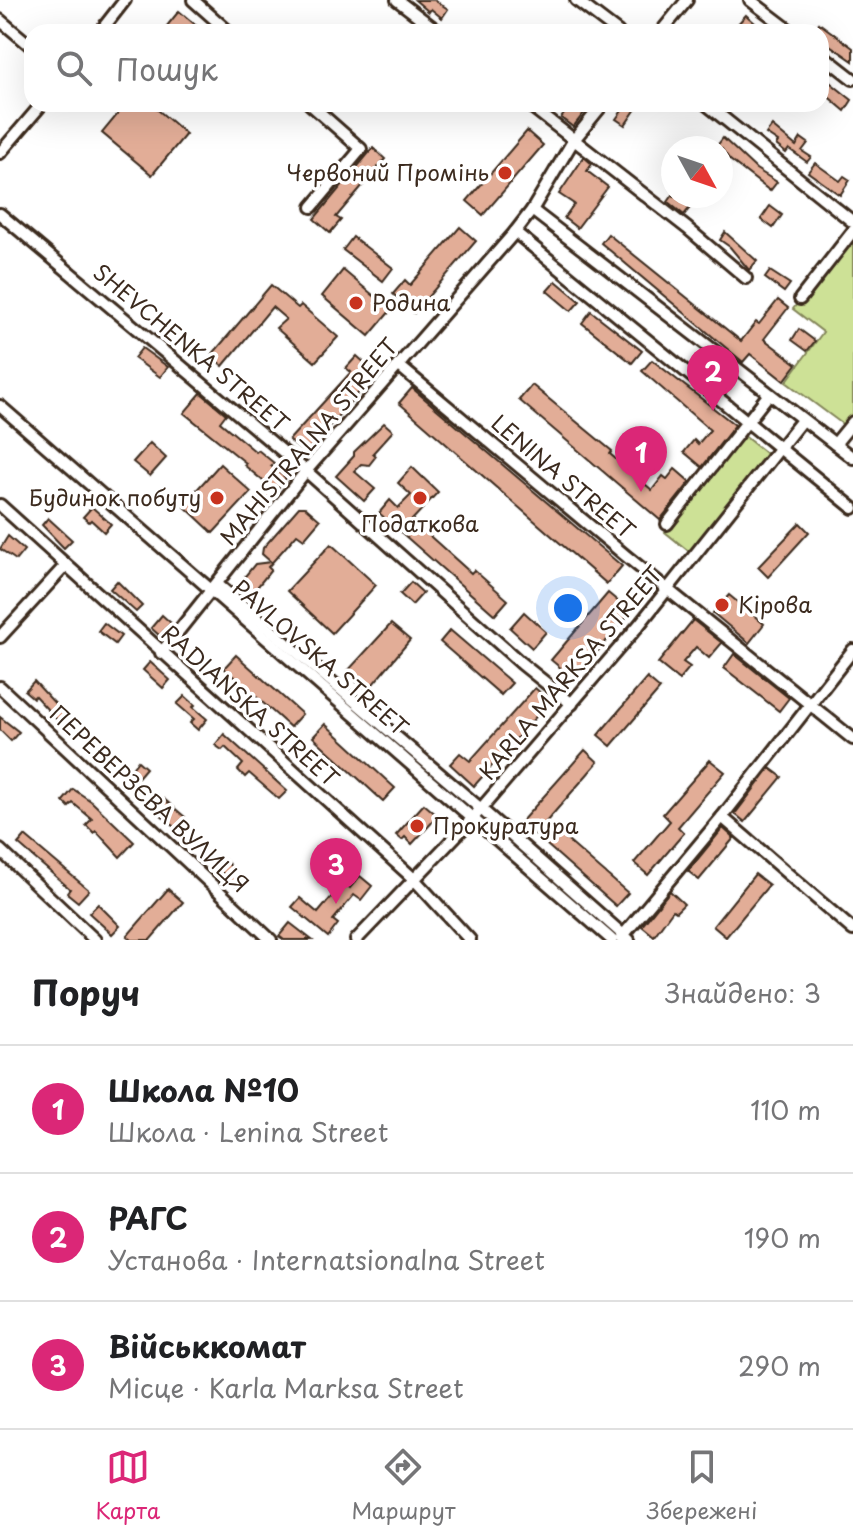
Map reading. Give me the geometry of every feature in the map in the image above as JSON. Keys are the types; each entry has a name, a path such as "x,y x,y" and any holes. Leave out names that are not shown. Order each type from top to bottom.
{"street":[{"path":"106,24 125,0"},
{"path":"193,0 220,24"},
{"path":"397,0 428,24"},
{"path":"576,0 608,24"},
{"path":"668,24 687,0"},
{"path":"750,0 782,24"},
{"path":"0,20 24,40"},
{"path":"829,60 853,79"},
{"path":"0,153 35,112"},
{"path":"312,207 361,149 319,112"},
{"path":"538,112 746,278"},
{"name":"MAHISTRALNA STREET","path":"161,653 306,471 515,232 532,210 573,141 597,112"},
{"path":"716,112 853,222"},
{"path":"532,210 853,458"},
{"name":"SHEVCHENKA STREET","path":"0,214 306,471 522,664 572,704"},
{"path":"800,299 853,231"},
{"path":"515,232 853,508"},
{"name":"LENINA STREET","path":"398,365 853,739"},
{"path":"667,524 769,394"},
{"name":"PAVLOVSKA STREET","path":"0,406 481,809 624,938"},
{"name":"KARLA MARKSA STREET","path":"356,940 473,818 572,704 669,589 802,420"},
{"path":"835,444 853,422"},
{"name":"RADIANSKA STREET","path":"0,505 414,879 470,940"},
{"path":"0,637 66,565"},
{"name":"PAVLOVSKA STREET","path":"214,587 612,940"},
{"path":"624,938 853,650"},
{"name":"ПЕРЕВЕРЗЄВА ВУЛИЦЯ","path":"0,687 271,940"},
{"path":"722,817 853,930"},
{"path":"0,850 95,940"}],"green space":[{"path":"853,233 853,417 845,426 786,382 823,332 793,309"},
{"path":"743,435 769,456 691,553 665,532"}],"building":[{"path":"415,0 434,0 448,9 442,18"},
{"path":"179,11 194,24 168,24"},
{"path":"746,15 755,23 754,24 738,24"},
{"path":"829,30 853,48 853,61 829,44"},
{"path":"829,81 852,100 845,111 829,97"},
{"path":"119,112 160,112 186,134 152,175 102,133"},
{"path":"566,112 585,112 573,127 561,118"},
{"path":"621,112 634,112 625,125 616,119"},
{"path":"772,126 796,146 801,138 808,143 802,151 811,157 807,162 789,149 786,153 776,145 778,142 766,134"},
{"name":"Червоний Промінь","path":"527,131 543,145 483,215 467,201"},
{"path":"733,147 756,169 777,182 770,191 733,162"},
{"path":"373,148 385,159 336,217 341,220 330,233 314,219"},
{"path":"584,157 592,164 587,171 608,187 577,228 564,218 574,204 559,194"},
{"path":"815,163 840,181 844,176 850,180 840,195 808,172"},
{"path":"770,206 782,215 773,228 761,219"},
{"path":"675,208 690,208 684,215"},
{"path":"460,227 476,241 414,313 393,294 405,280 410,285"},
{"path":"725,232 757,261 749,270 720,240"},
{"path":"608,234 741,341 778,300 788,308 764,339 797,364 784,381 750,354 743,362 601,243"},
{"path":"353,237 393,268 383,281 343,250"},
{"name":"Родина","path":"343,270 391,310 369,336 322,296"},
{"path":"770,271 790,284 784,292 765,278"},
{"path":"556,281 580,301 571,311 547,291"},
{"path":"271,285 298,308 301,305 338,337 315,362 276,328 286,319 272,307 223,366 211,356"},
{"path":"591,311 642,351 632,363 582,323"},
{"path":"799,329 815,341 807,351 792,340"},
{"path":"142,348 168,367 160,377 134,358"},
{"path":"357,356 376,373 303,452 289,440 351,372 346,368"},
{"path":"652,360 735,425 702,467 684,452 694,440 698,444 710,430 642,371"},
{"path":"532,385 612,451 610,454 652,490 663,476 667,479 675,469 690,482 660,520 519,400"},
{"path":"412,388 622,566 607,584 399,403"},
{"path":"201,393 226,414 220,422 274,463 271,466 286,478 262,508 255,503 269,486 244,465 246,463 184,413"},
{"path":"384,423 393,431 373,453 376,456 369,465 361,464 354,471 375,489 364,501 336,476 354,452"},
{"path":"150,443 166,458 150,476 133,462"},
{"name":"Будинок побуту","path":"220,464 251,492 213,533 183,505"},
{"path":"412,467 438,492 412,520 471,573 474,570 508,600 495,615 379,513 390,500 398,508 411,495 398,483"},
{"path":"92,507 111,524 104,532 83,517"},
{"path":"299,507 305,507 320,520 304,539 297,534 268,567 271,570 254,591 241,581 255,564 271,562 262,554 263,548"},
{"path":"48,518 72,540 64,548 42,525"},
{"path":"800,523 809,532 768,577 758,567"},
{"path":"8,536 24,550 16,560 0,549"},
{"path":"331,544 376,585 332,633 287,591"},
{"path":"117,581 142,606 136,612 110,589"},
{"path":"411,582 423,593 412,605 400,594"},
{"path":"608,593 631,612 574,679 551,660"},
{"path":"729,595 764,624 749,643 713,613"},
{"path":"524,612 546,632 532,648 510,628"},
{"path":"162,615 171,623 160,636 151,628"},
{"path":"693,620 722,643 709,658 696,647 683,662 690,667 679,680 658,663"},
{"path":"104,623 121,636 115,644 98,631"},
{"path":"391,624 410,640 368,690 345,674"},
{"path":"450,630 512,683 501,695 440,642"},
{"path":"734,654 789,698 779,711 724,668"},
{"path":"236,655 302,714 290,727 224,668"},
{"path":"150,662 170,680 163,688 143,670"},
{"path":"647,678 660,689 611,746 598,735"},
{"path":"34,681 59,708 68,713 60,723 35,696 33,698 25,691"},
{"path":"535,688 550,701 474,786 450,764 460,753 470,761"},
{"path":"185,696 207,719 198,730 190,723 194,719 177,704"},
{"path":"0,717 19,732 11,741 0,730"},
{"path":"325,724 395,788 383,801 313,737"},
{"path":"224,734 287,791 279,799 249,773 245,777 238,770 243,764 225,747 222,750 215,745"},
{"path":"585,750 598,762 546,822 628,893 616,906 521,822"},
{"path":"710,760 725,772 678,827 684,833 648,875 634,863 670,821 663,814"},
{"path":"138,761 146,768 130,787 122,781"},
{"path":"770,768 782,777 745,822 735,814"},
{"path":"73,789 91,801 134,842 120,857 96,831 94,833 86,825 92,819 73,803 69,807 63,801"},
{"path":"164,799 185,817 175,828 155,809"},
{"name":"Прокуратура","path":"424,804 438,816 412,844 405,837 402,840 396,835"},
{"path":"723,828 734,838 699,880 688,871"},
{"path":"25,836 89,890 78,902 67,893 70,889 18,844"},
{"path":"225,860 243,880 237,887 218,869"},
{"path":"755,874 769,885 726,937 713,926"},
{"path":"360,876 372,886 361,900 354,895 333,920 338,924 328,937 292,907 300,898 318,913 344,882 350,888"},
{"path":"168,889 183,902 150,940 132,940 127,936"},
{"path":"670,891 684,904 676,912 673,910 654,936 642,926"},
{"path":"98,904 120,926 112,934 89,913"},
{"path":"290,923 312,940 284,940 279,936"}],"place":[{"name":"Червоний Промінь","path":"505,173"},
{"name":"Родина","path":"356,303"},
{"name":"РАГС","path":"713,411"},
{"name":"Школа №10","path":"641,492"},
{"name":"Будинок побуту","path":"217,498"},
{"name":"Податкова","path":"420,498"},
{"name":"Кірова","path":"722,605"},
{"name":"Прокуратура","path":"417,826"},
{"name":"Військкомат","path":"336,904"}]}
